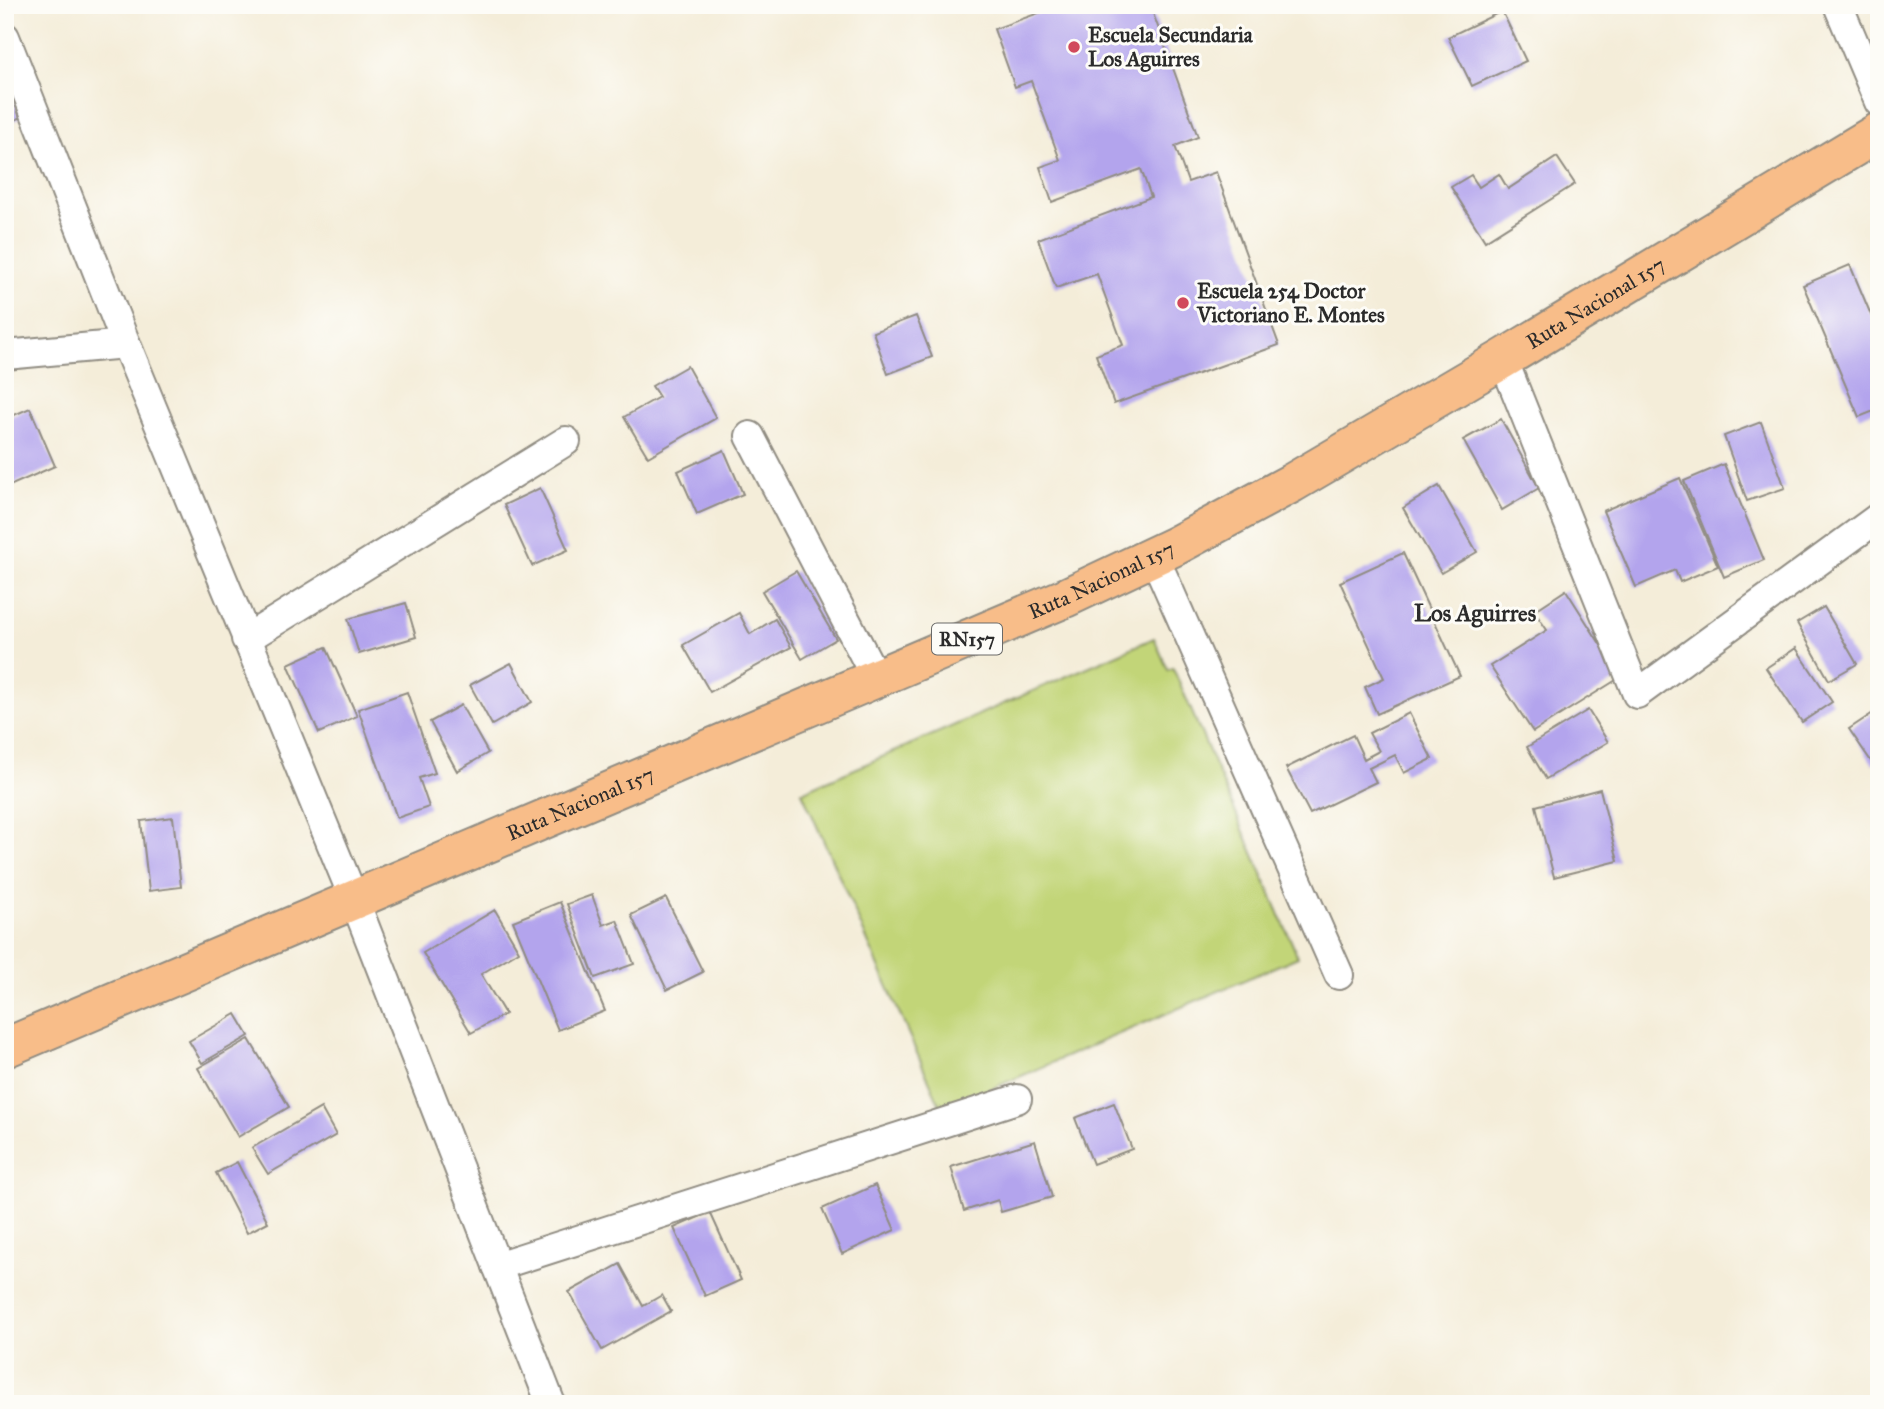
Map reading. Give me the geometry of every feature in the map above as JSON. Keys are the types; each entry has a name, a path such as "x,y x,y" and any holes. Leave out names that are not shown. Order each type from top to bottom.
{"highway":[{"name":"Ruta Nacional 157","path":"5,1048 1065,598 1154,556 1292,483 1879,132"}],"street":[{"path":"1838,5 1879,102"},
{"path":"5,37 126,344 354,899 551,1404"},
{"path":"5,355 126,344"},
{"path":"1503,359 1637,694 1879,517"},
{"path":"750,436 876,678"},
{"path":"246,639 566,441"},
{"path":"1154,556 1339,975"},
{"path":"497,1266 1017,1099"}],"green space":[{"path":"1154,638 1168,670 1173,668 1298,957 942,1110 802,792"}],"building":[{"path":"1061,5 1150,5 1198,137 1175,146 1188,182 1216,172 1279,345 1114,404 1096,355 1123,345 1097,274 1056,288 1038,239 1151,197 1141,169 1052,202 1040,167 1060,160 1031,81 1015,87 994,29"},
{"path":"1502,11 1526,61 1472,86 1448,37"},
{"path":"11,92 20,118 5,124 5,94"},
{"path":"1557,157 1575,184 1485,241 1451,187 1471,175 1479,187 1499,174 1508,189"},
{"path":"1850,265 1879,334 1879,409 1859,417 1803,285"},
{"path":"916,316 932,357 888,374 873,332"},
{"path":"687,366 716,418 648,457 624,417 659,397 652,386"},
{"path":"30,408 55,466 5,488 5,419"},
{"path":"1501,419 1539,488 1502,510 1463,440"},
{"path":"1761,422 1785,488 1747,501 1724,436"},
{"path":"724,450 743,494 697,514 678,471"},
{"path":"1724,464 1764,560 1724,577 1684,481"},
{"path":"1680,478 1718,566 1680,582 1675,570 1636,587 1603,511"},
{"path":"1439,486 1477,552 1441,573 1403,508"},
{"path":"540,488 568,550 532,566 504,505"},
{"path":"1403,553 1460,676 1377,714 1365,687 1384,678 1340,582"},
{"path":"796,571 836,639 802,659 762,591"},
{"path":"1566,590 1621,677 1533,732 1490,666 1547,630 1534,611"},
{"path":"406,603 416,637 359,654 348,619"},
{"path":"1824,607 1857,664 1829,680 1797,623"},
{"path":"739,613 750,634 775,619 791,647 710,692 683,645"},
{"path":"326,647 357,716 319,733 288,664"},
{"path":"1796,648 1832,702 1802,722 1766,668"},
{"path":"511,663 532,702 492,725 470,685"},
{"path":"407,692 435,773 419,778 429,807 397,818 358,709"},
{"path":"461,705 488,753 457,771 430,722"},
{"path":"1879,709 1879,760 1873,764 1849,729"},
{"path":"1588,710 1608,742 1546,779 1527,747"},
{"path":"1409,713 1432,759 1404,773 1395,755 1369,768 1376,782 1310,814 1286,768 1353,735 1364,759 1379,751 1369,733"},
{"path":"1600,789 1618,861 1554,877 1536,806"},
{"path":"173,817 181,887 149,891 141,821"},
{"path":"592,895 603,925 617,920 634,964 595,978 567,904"},
{"path":"666,898 703,972 667,990 631,915"},
{"path":"560,902 605,1011 558,1030 513,921"},
{"path":"495,910 519,951 481,974 505,1014 471,1033 423,953"},
{"path":"236,1014 249,1036 202,1063 189,1041"},
{"path":"249,1039 289,1107 238,1137 198,1068"},
{"path":"1114,1103 1132,1149 1093,1164 1075,1118"},
{"path":"321,1108 336,1135 268,1174 252,1148"},
{"path":"1035,1141 1052,1197 1001,1212 998,1200 964,1211 951,1167"},
{"path":"237,1162 268,1222 247,1233 216,1173"},
{"path":"875,1185 895,1230 842,1254 822,1209"},
{"path":"710,1212 741,1280 705,1296 674,1228"},
{"path":"620,1264 643,1306 662,1295 671,1311 602,1350 569,1292"}],"place":[{"name":"Escuela Secundaria Los Aguirres","path":"1074,47"},
{"name":"Escuela 254 Doctor Victoriano E. Montes","path":"1183,303"}],"district":[{"name":"Los Aguirres","path":"1475,613"}]}
